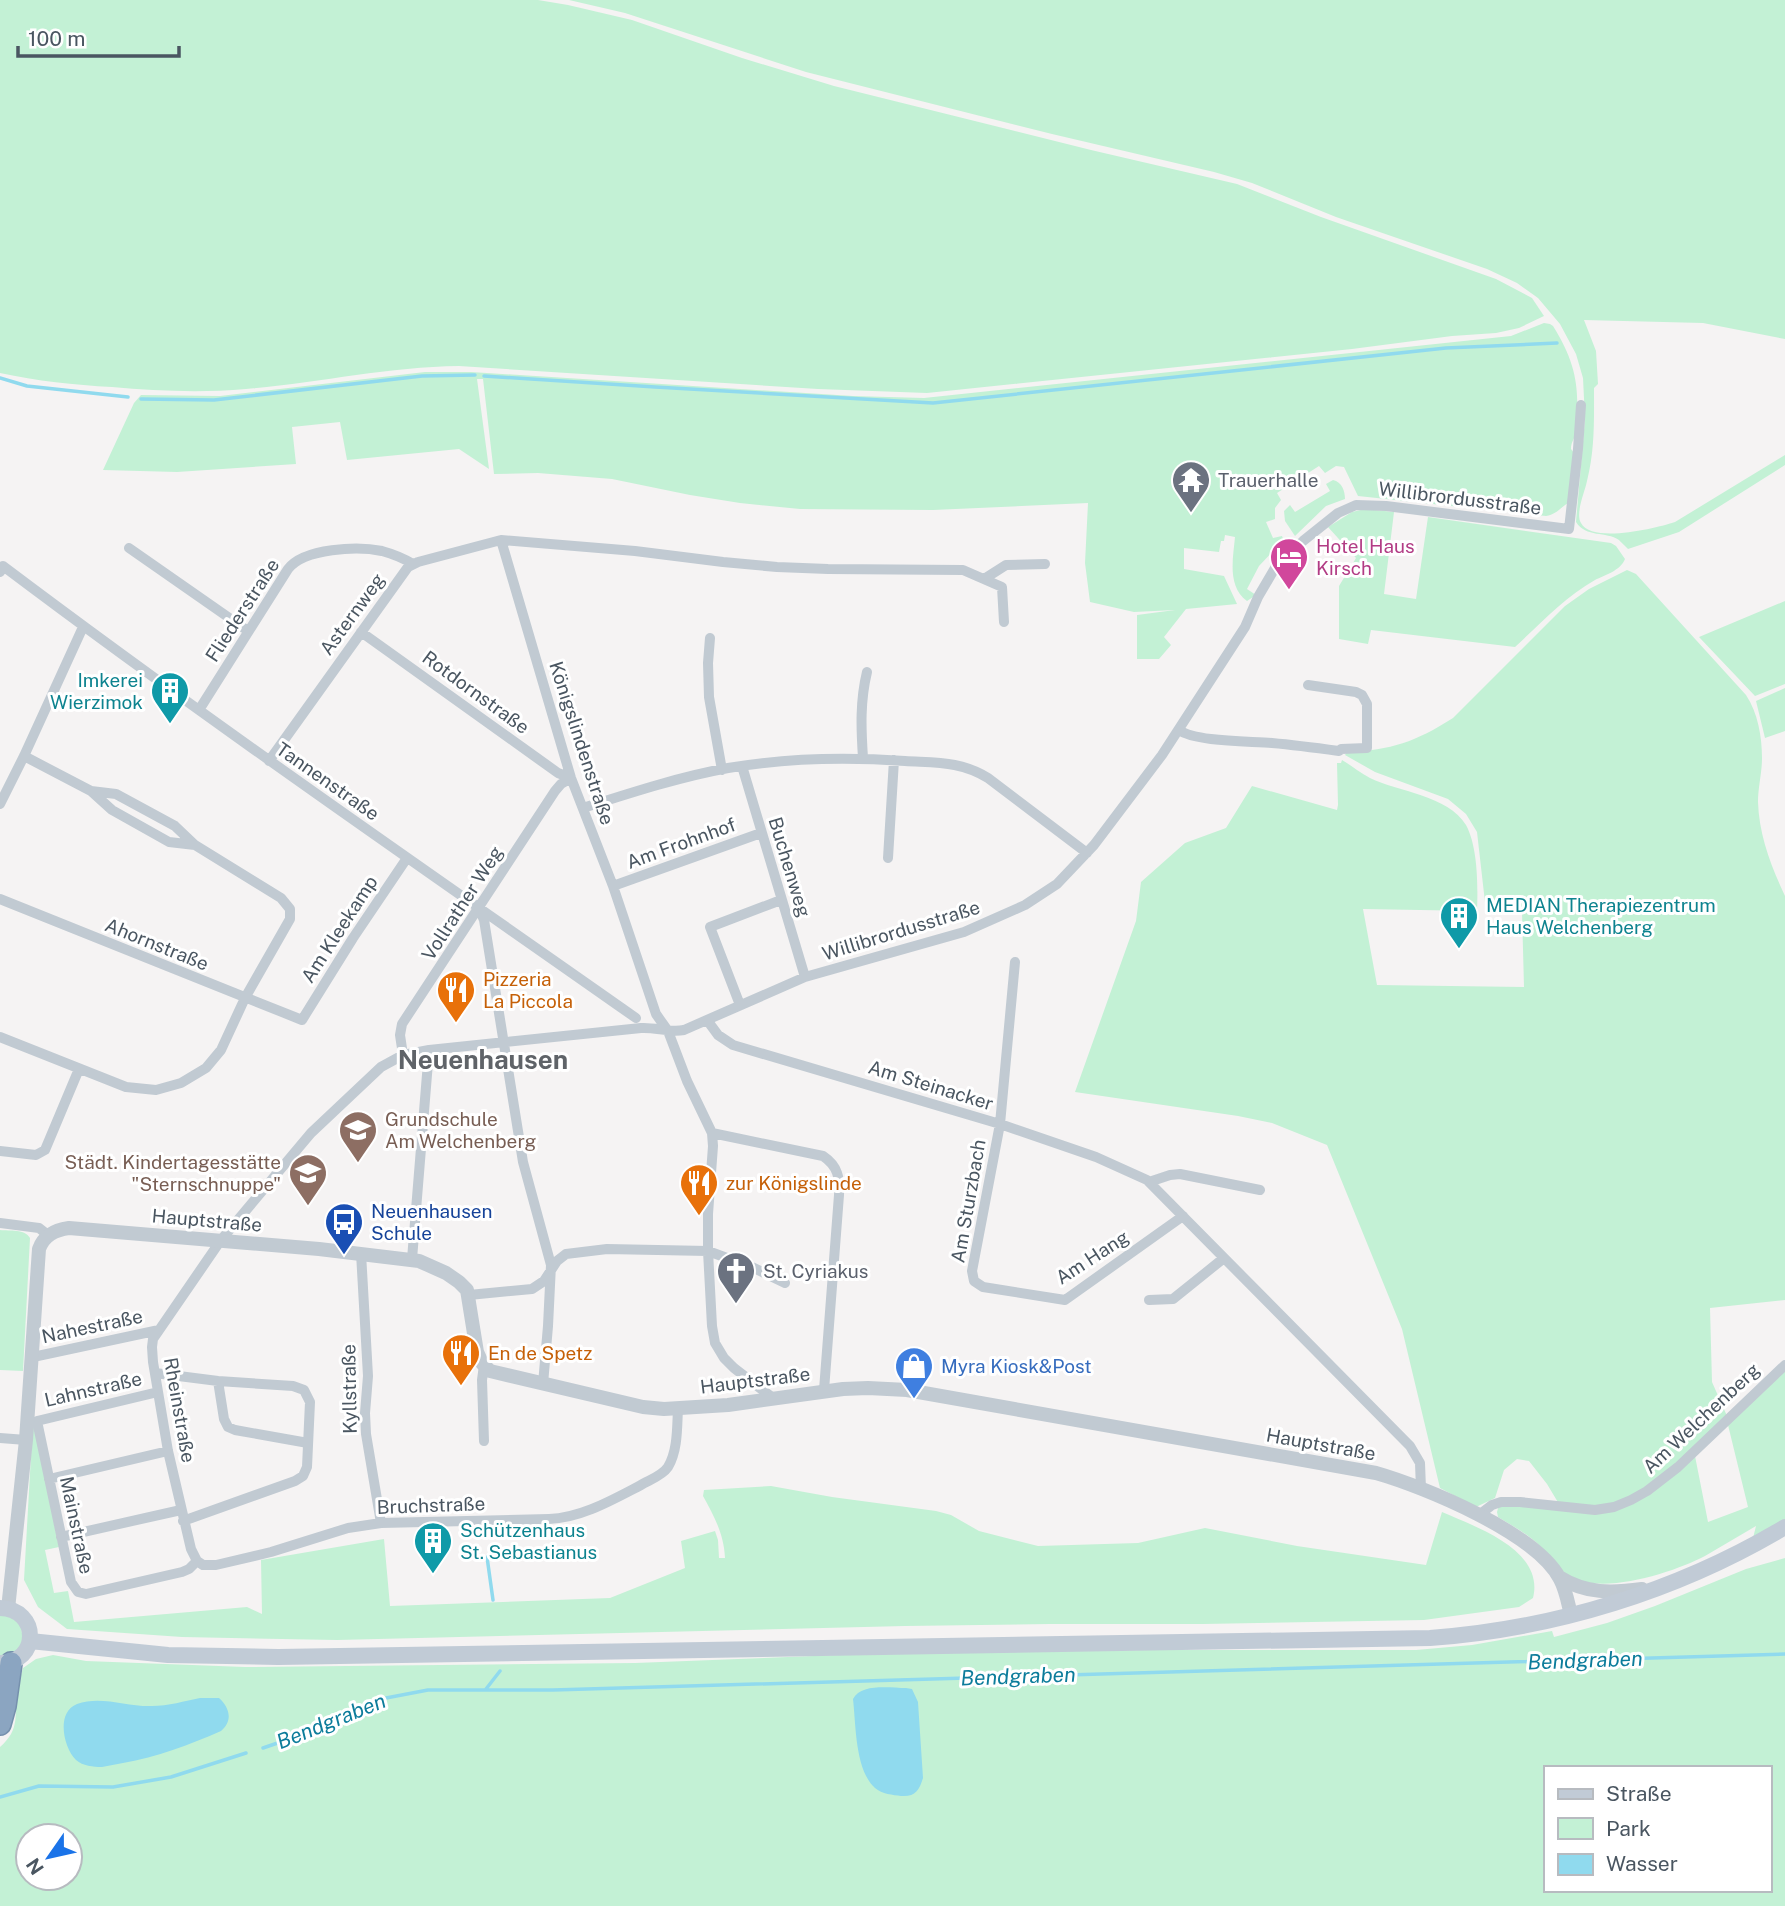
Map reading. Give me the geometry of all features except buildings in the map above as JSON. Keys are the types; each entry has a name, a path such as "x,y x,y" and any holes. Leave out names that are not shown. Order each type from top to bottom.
{"highway":[{"path":"0,1724 5,1706 5,1663"}],"main road":[{"path":"30,1641 145,1654 278,1657 1414,1639 1468,1635 1516,1627 1621,1601 1733,1556 1785,1527"},
{"path":"4,1609 21,1615 26,1620 30,1641 20,1658 5,1663"}],"street":[{"name":"Willibrordusstraße","path":"221,1240 312,1133 375,1072 403,1055 641,1028 684,1030 805,977 947,939 1026,905 1066,875 1127,803 1179,730 1245,627 1275,568 1315,530 1345,510 1360,505 1569,529 1581,405"},
{"path":"412,564 501,540 777,567 963,570 1002,587 1004,622"},
{"name":"Königslindenstraße","path":"501,540 571,778 613,886 656,1014 668,1031 687,1081 712,1133 708,1251 712,1326 717,1348 734,1368 773,1398"},
{"path":"129,548 248,631"},
{"name":"Fliederstraße","path":"199,710 288,569 300,558 360,548 389,553 412,564"},
{"name":"Asternweg","path":"269,761 412,564"},
{"path":"984,579 1006,565 1045,564"},
{"name":"Tannenstraße","path":"1,569 636,1018"},
{"path":"0,804 83,627"},
{"name":"Rotdornstraße","path":"361,632 558,773 571,778"},
{"path":"710,638 709,697 722,770"},
{"path":"863,758 861,707 867,672"},
{"path":"1179,730 1185,734 1222,739 1339,751 1367,748 1367,704 1362,695 1308,685"},
{"path":"24,756 90,790 112,810 169,842 195,845"},
{"path":"583,808 654,786 742,766 863,758 955,764 972,769 998,785 1087,853"},
{"path":"888,858 894,760"},
{"name":"Buchenweg","path":"742,766 805,977"},
{"name":"Vollrather Weg","path":"403,1055 401,1026 555,791 571,778"},
{"path":"0,1037 135,1089 161,1089 181,1083 200,1073 216,1058 245,998 288,923 291,910 281,898 195,845 175,825 119,795 90,790"},
{"name":"Am Frohnhof","path":"613,886 761,833"},
{"name":"Am Kleekamp","path":"302,1020 407,858"},
{"name":"Ahornstraße","path":"0,899 302,1020"},
{"path":"740,1005 710,927 781,900"},
{"path":"479,908 484,920 523,1162 549,1255 551,1271 543,1384"},
{"name":"Am Sturzbach","path":"974,1279 972,1271 1000,1124 1015,962"},
{"name":"Am Steinacker","path":"707,1020 718,1035 733,1045 1000,1124 1096,1157 1149,1182 1410,1446 1420,1463 1420,1489"},
{"path":"412,1259 429,1050"},
{"path":"0,1151 36,1154 45,1150 79,1069"},
{"path":"712,1133 820,1155 830,1161 836,1170 840,1182 824,1391"},
{"path":"1149,1182 1180,1174 1260,1190"},
{"name":"Am Hang","path":"974,1279 983,1287 1065,1300 1183,1216"},
{"name":"Hauptstraße","path":"0,1223 39,1228 48,1235 77,1228 412,1259 446,1273 459,1282 469,1295"},
{"path":"4,1609 26,1440 38,1254 48,1235"},
{"name":"Rheinstraße","path":"197,1561 192,1554 168,1451 152,1347 159,1330 221,1240"},
{"path":"484,1441 484,1365 476,1346 469,1295 532,1289 542,1283 560,1258 574,1252 616,1249 708,1251 785,1283"},
{"name":"Kyllstraße","path":"362,1253 368,1376 366,1434 381,1523"},
{"path":"1149,1300 1173,1299 1224,1258"},
{"name":"Nahestraße","path":"33,1357 159,1330"},
{"name":"Hauptstraße","path":"484,1365 495,1373 643,1407 678,1408 735,1404 824,1391 868,1388 924,1392 1376,1473 1479,1515 1524,1541 1545,1559 1559,1577 1571,1615"},
{"name":"Am Welchenberg","path":"1479,1515 1490,1506 1501,1502 1595,1510 1614,1507 1631,1500 1661,1482 1785,1365"},
{"path":"61,1537 182,1515 295,1481 303,1476 307,1468 310,1402 304,1391 296,1387 155,1373"},
{"path":"218,1381 228,1427 308,1443"},
{"name":"Lahnstraße","path":"37,1420 158,1392"},
{"name":"Bruchstraße","path":"197,1561 203,1565 216,1565 278,1550 348,1528 381,1523 564,1518 608,1502 667,1469 673,1452 678,1408"},
{"name":"Mainstraße","path":"37,1420 75,1591 89,1594 182,1572 197,1561"},
{"path":"0,1438 26,1440"},
{"path":"49,1479 168,1451"},
{"name":"Hauptstraße","path":"1559,1577 1573,1585 1600,1592 1663,1586"}],"green space":[{"path":"0,0 538,0 568,5 632,20 834,86 1237,184 1496,279 1532,298 1544,316 1519,328 1496,333 927,393 818,389 459,366 405,369 212,391 84,385 0,373"},
{"path":"569,0 1785,0 1785,339 1703,323 1584,320 1596,351 1598,384 1594,388 1594,435 1579,519 1587,529 1598,533 1625,533 1666,525 1785,455 1785,465 1679,532 1628,549 1614,537 1585,530 1576,522 1585,419 1583,378 1576,354 1560,324 1538,298 1517,283 1487,269 1336,217 1252,183 806,72 625,13"},
{"path":"1544,323 1553,326 1561,339 1577,388 1576,430 1571,446 1574,453 1568,503 1546,516 1358,496 1344,467 1336,466 1325,473 1319,466 1277,493 1281,500 1275,508 1275,519 1266,522 1273,538 1282,536 1286,547 1281,555 1274,550 1259,566 1247,589 1256,595 1247,601 1236,588 1234,580 1235,537 1225,535 1219,552 1184,548 1184,569 1224,576 1237,604 1186,609 1164,637 1171,645 1159,659 1137,659 1137,615 1175,610 1134,612 1090,602 1085,563 1088,503 933,510 800,509 740,503 612,479 538,473 494,474 483,379 477,379 489,469 459,449 347,460 340,422 292,427 296,464 177,472 103,470 134,403 141,395 220,396 425,372 471,372 924,398 1511,336"},
{"path":"1333,480 1342,487 1345,499 1326,506 1295,536 1285,521 1284,511 1290,505 1295,512 1330,491 1326,484"},
{"path":"1365,509 1394,512 1384,594 1416,599 1428,517 1611,543 1625,559 1616,570 1595,580 1563,603 1515,647 1371,630 1368,644 1339,639 1339,586 1356,558 1328,527 1352,512"},
{"path":"1627,570 1636,574 1746,695 1754,709 1758,725 1762,758 1758,802 1761,826 1771,862 1785,896 1785,1300 1710,1308 1712,1382 1727,1416 1653,1482 1619,1501 1602,1505 1559,1504 1529,1461 1517,1459 1504,1470 1495,1498 1476,1507 1440,1488 1402,1329 1327,1145 1272,1123 1075,1092 1136,921 1141,882 1185,843 1226,828 1252,786 1337,810 1337,763 1342,760 1381,783 1447,807 1466,825 1475,856 1477,911 1363,909 1377,985 1524,987 1522,912 1486,911 1477,832 1466,814 1448,799 1375,772 1345,755 1347,752 1403,743 1453,718 1565,606 1589,589"},
{"path":"1785,601 1785,684 1755,696 1699,637"},
{"path":"1785,688 1785,731 1765,738 1756,701"},
{"path":"0,1230 21,1232 30,1238 23,1371 0,1370"},
{"path":"1785,1368 1785,1519 1753,1538 1756,1526 1691,1563 1654,1576 1613,1583 1594,1583 1576,1580 1562,1572 1533,1540 1498,1517 1499,1505 1611,1510 1695,1456 1708,1522 1748,1507 1728,1425"},
{"path":"33,1420 59,1547 45,1550 54,1593 68,1591 74,1622 247,1607 262,1614 261,1560 384,1539 390,1606 610,1598 685,1568 681,1541 715,1531 719,1558 725,1558 715,1518 703,1496 704,1490 771,1486 936,1511 951,1515 979,1531 1038,1546 1138,1543 1205,1528 1297,1546 1426,1565 1442,1512 1489,1533 1518,1554 1529,1566 1534,1581 1533,1598 1519,1607 1424,1620 905,1626 337,1640 182,1637 67,1629 38,1607 24,1580"},
{"path":"1785,1558 1785,1906 0,1906 0,1747 14,1727 17,1690 23,1668 36,1659 53,1655 86,1661 245,1667 635,1663 891,1653 1416,1650 1472,1645 1552,1631 1554,1637 1607,1623 1746,1569"},
{"path":"0,1614 7,1614 21,1625 23,1642 16,1652 0,1656"}],"water":[{"path":"869,1688 912,1689 918,1702 923,1778 916,1792 901,1796 881,1792 868,1780 860,1759 853,1699"},
{"path":"200,1698 219,1698 228,1710 229,1719 221,1731 185,1746 102,1767 88,1766 76,1760 65,1739 66,1714 77,1704 105,1701 158,1706"}],"waterway":[{"path":"484,376 933,403 1446,348 1557,343"},
{"path":"141,399 214,400 422,376 475,375"},
{"path":"0,378 27,386 128,397"},
{"path":"487,1557 493,1600"},
{"name":"Bendgraben","path":"263,1748 333,1724 386,1698 428,1690 553,1690 1785,1654"},
{"path":"486,1689 500,1671"},
{"name":"Bendgraben","path":"0,1797 39,1786 113,1787 171,1777 246,1753"}],"place":[{"name":"Trauerhalle","path":"1191,514"},
{"name":"Hotel Haus Kirsch","path":"1289,591"},
{"name":"Imkerei Wierzimok","path":"170,725"},
{"name":"MEDIAN Therapiezentrum Haus Welchenberg","path":"1459,950"},
{"name":"Pizzeria La Piccola","path":"456,1024"},
{"name":"Grundschule Am Welchenberg","path":"358,1164"},
{"name":"Städt. Kindertagesstätte \"Sternschnuppe\"","path":"308,1207"},
{"name":"zur Königslinde","path":"699,1217"},
{"name":"Neuenhausen Schule","path":"344,1256"},
{"name":"St. Cyriakus","path":"736,1305"},
{"name":"En de Spetz","path":"461,1387"},
{"name":"Myra Kiosk&Post","path":"914,1400"},
{"name":"Schützenhaus St. Sebastianus","path":"433,1575"}],"district":[{"name":"Neuenhausen","path":"483,1059"}]}
